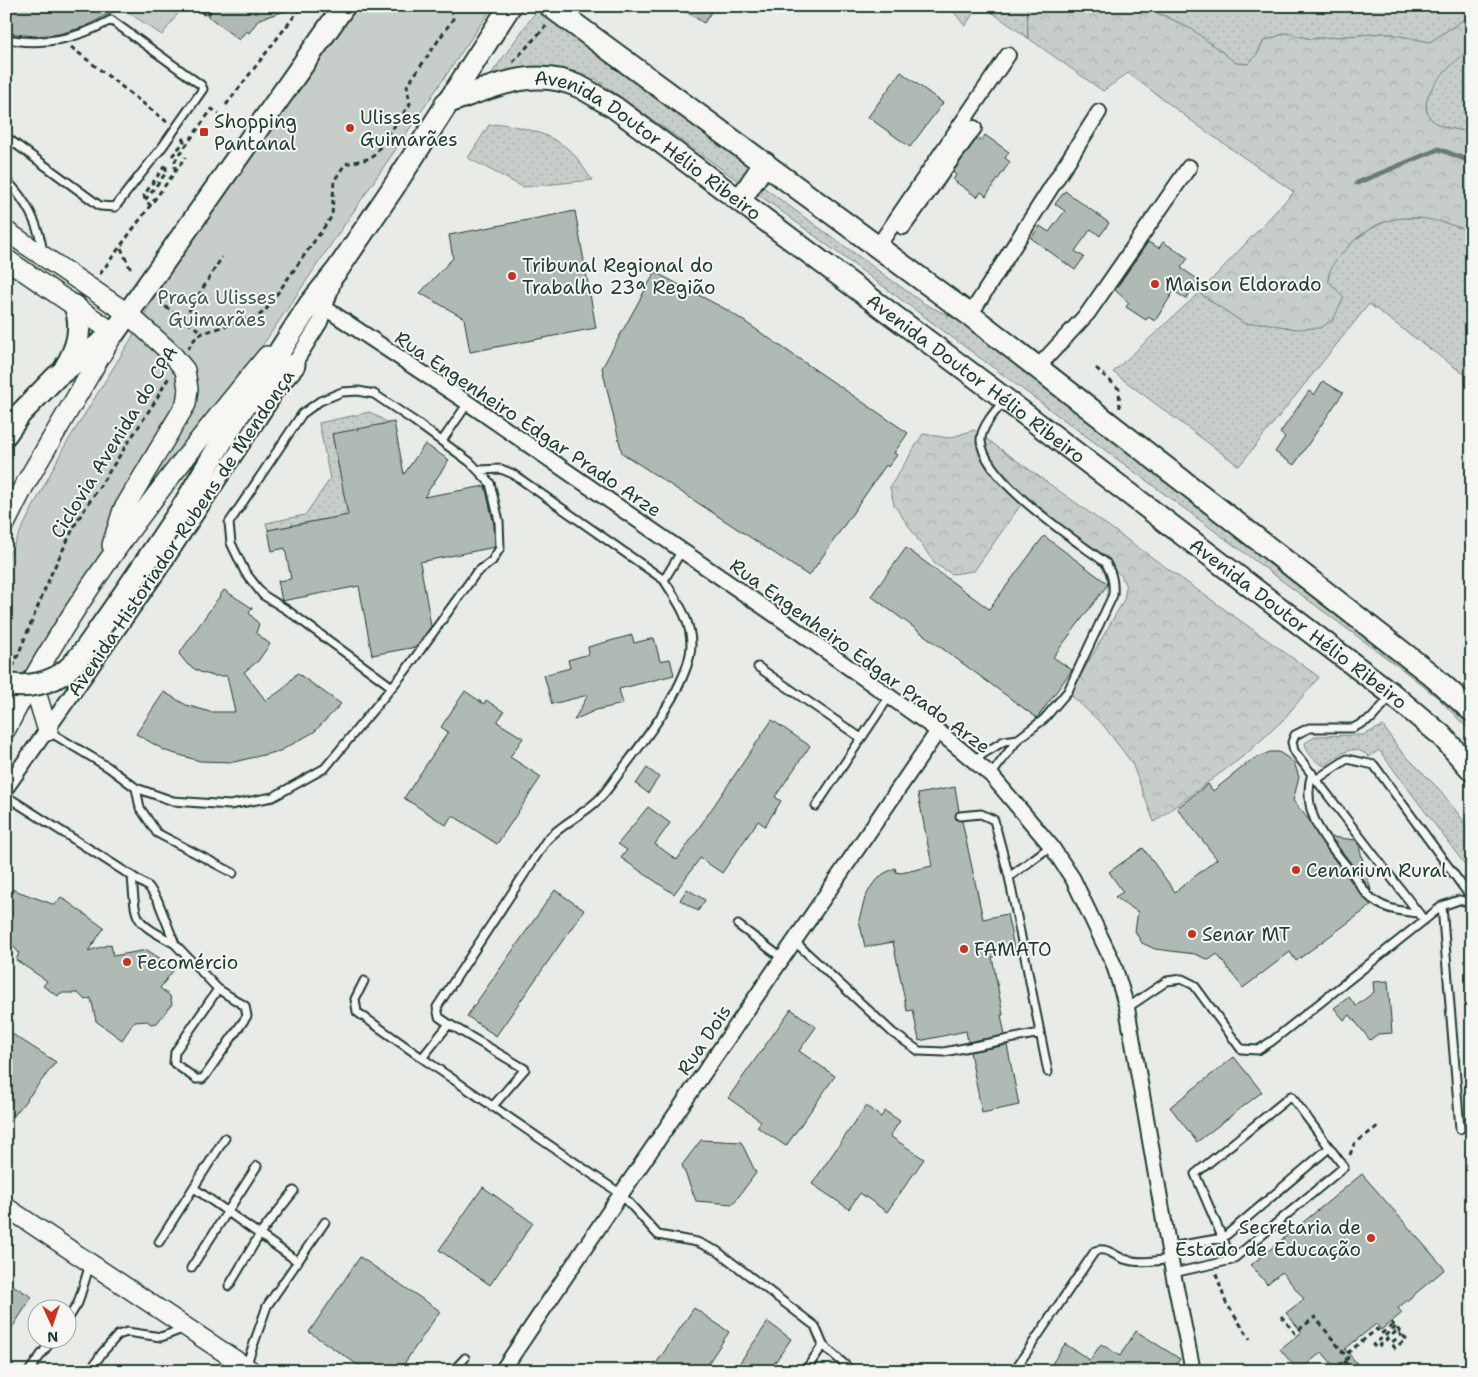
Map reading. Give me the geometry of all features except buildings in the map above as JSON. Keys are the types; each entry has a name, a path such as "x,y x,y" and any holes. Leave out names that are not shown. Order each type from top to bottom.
{"main road":[{"path":"6,522 24,486 127,313 344,6"},
{"name":"Avenida Historiador Rubens de Mendonça","path":"6,729 51,646 107,563 180,462 318,306 338,269 393,188 510,6"},
{"path":"578,6 587,33"},
{"path":"550,14 587,33 970,316 1429,673 1471,708"},
{"name":"Avenida Doutor Hélio Ribeiro","path":"446,103 512,80 531,77 547,78 579,86 614,107 1005,399 1392,694 1441,736 1472,770"},
{"path":"740,200 765,163"},
{"path":"6,230 127,313 179,362 185,370 188,381 186,404 123,510 107,563"},
{"path":"6,259 114,333"},
{"path":"62,372 70,360 77,342 78,316 75,306"},
{"path":"184,505 225,436 318,306"},
{"path":"6,434 20,414 62,372 114,333"},
{"path":"8,676 31,685 48,681 66,671 79,657 184,505 266,396 294,365"},
{"path":"32,679 48,731"}],"street":[{"path":"880,251 1008,55"},
{"path":"970,316 1099,112"},
{"path":"880,251 974,128"},
{"path":"1036,369 1088,313 1189,167"},
{"name":"Avenida Historiador Rubens de Mendonça","path":"6,788 48,731 158,572 294,365 320,322 318,306"},
{"name":"Rua Engenheiro Edgar Prado Arze","path":"318,306 468,403 681,552 778,617 938,731 991,775 1051,846 1073,879 1096,924 1114,965 1127,1008 1171,1260 1193,1371"},
{"name":"Rua Dois","path":"502,1371 938,731"},
{"path":"6,1207 247,1369"}],"lane":[{"path":"6,39 37,42 64,40 86,33 111,20 201,85 203,89 163,146 115,207 100,206 6,137"},
{"path":"6,180 30,208 37,226 44,256"},
{"path":"6,185 18,192"},
{"path":"48,731 108,768 136,788 173,801 230,806 274,797 325,768 392,687 476,573 492,561 500,548 499,521 492,489 480,470 374,394 358,391 342,392 320,401 302,414 229,523 231,543 245,572 263,596 288,610 392,687"},
{"path":"991,775 1018,739 1044,719 1068,691 1114,595 1113,576 1106,563 1013,492 985,456 981,439 986,426 1005,399"},
{"path":"442,441 468,403"},
{"path":"480,470 501,469 513,474 664,580 684,611 690,631 689,662 677,687 650,732 598,801 556,829 546,840 437,1007 439,1017 525,1069 492,1107"},
{"path":"664,580 681,552"},
{"path":"758,667 861,738"},
{"path":"1392,694 1372,718 1353,728 1308,728 1296,735 1292,742 1294,751 1424,920"},
{"path":"816,806 889,697"},
{"path":"973,760 1004,740 1018,739"},
{"path":"1419,914 1402,911 1374,901 1323,837 1310,812 1308,785 1314,776 1347,759 1374,765 1472,899"},
{"path":"136,788 140,808 157,833 232,873"},
{"path":"6,796 149,887 158,901 175,944"},
{"path":"960,816 982,814 994,820 1008,877 1048,1072"},
{"path":"1008,877 1051,846"},
{"path":"132,876 138,920 145,927 175,944 218,989 245,1006 247,1016 205,1076 202,1079 196,1079 174,1063 175,1052 218,989"},
{"path":"1127,1008 1167,981 1182,979 1194,985 1241,1049 1258,1050 1272,1041 1442,906 1459,900 1472,903"},
{"path":"1442,906 1460,1129"},
{"path":"738,925 782,958"},
{"path":"794,941 893,1033 919,1051 944,1052 1040,1033"},
{"path":"364,981 355,999 357,1012 492,1107 621,1194 658,1235 697,1242 717,1251 815,1326 823,1345 852,1371"},
{"path":"422,1058 449,1024"},
{"path":"1014,1371 1095,1250 1104,1250 1123,1259 1139,1262 1232,1260 1344,1167 1291,1096 1195,1174 1232,1260"},
{"path":"159,1242 225,1138"},
{"path":"1171,1260 1223,1238 1330,1148"},
{"path":"190,1268 257,1166"},
{"path":"194,1188 298,1261"},
{"path":"229,1286 260,1234 294,1190"},
{"path":"247,1369 267,1306 324,1222"},
{"path":"78,1303 91,1263"},
{"path":"90,1371 102,1353 118,1335 127,1332 161,1337 187,1328"},
{"path":"805,1371 823,1345"},
{"path":"29,1371 45,1350"},
{"path":"454,1371 465,1358"}],"path":[{"path":"194,6 207,16 214,6"},
{"path":"226,105 302,6"},
{"path":"161,297 163,305 203,333 258,316 265,311 332,216 334,181 345,164 372,158 410,104 406,86 453,19 450,6"},
{"path":"512,80 512,64 550,14"},
{"path":"62,47 70,46 171,125"},
{"path":"175,172 175,161 212,109 219,114"},
{"path":"98,276 121,248 186,157"},
{"path":"145,200 166,173 166,164 144,195 145,200 151,206"},
{"path":"121,248 131,270"},
{"path":"184,319 222,258"},
{"name":"Ciclovia Avenida do CPA","path":"8,676 15,666 52,572 77,521 179,362 196,337 203,333"},
{"path":"1096,368 1119,389 1121,398 1120,413"},
{"path":"1344,1167 1354,1144 1378,1126"},
{"path":"1214,1271 1220,1282 1226,1303 1250,1339"},
{"path":"1281,1316 1294,1333 1314,1317 1348,1358 1331,1371"},
{"path":"1345,1355 1377,1329 1381,1334 1394,1324"},
{"path":"1394,1324 1406,1339 1395,1348 1391,1343 1401,1335 1397,1331 1376,1348 1373,1345 1394,1324"},
{"path":"1344,1361 1352,1371"}],"green space":[{"path":"127,6 180,6 182,8 162,35 123,9"},
{"name":"Praça Ulisses Guimarães","path":"356,6 493,6 262,346 156,480 6,716 6,564 10,552 63,449 130,341 159,288"},
{"path":"949,6 978,6 965,26"},
{"path":"983,6 1027,6 1028,38"},
{"path":"1027,6 1132,6 1165,16 1193,30 1236,63 1248,64 1257,54 1264,41 1286,33 1311,39 1384,33 1430,42 1472,14 1472,47 1438,79 1427,100 1426,110 1431,119 1440,125 1472,132 1472,232 1438,221 1421,218 1390,220 1375,226 1360,235 1332,267 1328,281 1344,297 1333,320 1320,328 1296,329 1264,323 1245,324 1199,293 1294,192 1204,130 1128,73 1103,91 1028,38"},
{"path":"1132,6 1472,6 1472,14 1430,42 1384,33 1311,39 1286,33 1264,41 1257,54 1248,64 1236,63 1193,30 1165,16"},
{"path":"537,10 559,23 755,171 744,185 591,76 554,68 517,69 492,73"},
{"path":"1472,47 1472,132 1440,125 1431,119 1426,110 1427,100 1438,79"},
{"path":"502,124 522,128 552,138 576,157 593,180 523,187 468,158 489,125"},
{"path":"763,187 923,303 961,322 1472,712 1472,733 1438,698 1403,670 758,194"},
{"path":"1394,218 1433,218 1472,232 1472,380 1369,304 1239,466 1113,372 1199,293 1245,324 1264,323 1296,329 1328,281 1330,267 1353,241 1376,226"},
{"path":"370,412 388,423 342,520 326,519 268,530 266,523 305,515 330,479 319,423"},
{"path":"974,430 1319,677 1282,721 1245,755 1154,822 1132,763 1104,726 1070,694 1124,600 1126,587 1121,575 1022,503 974,571 952,574 935,564 894,505 890,487 923,434 949,438"},
{"path":"1383,726 1400,750 1440,790 1472,832 1472,874 1379,750 1369,757 1357,750 1346,751 1325,766 1315,760 1309,753 1305,743 1316,736 1363,735"}],"waterway":[{"path":"1357,183 1439,149 1472,162"}],"place":[{"name":"Ulisses Guimarães","path":"350,128"},
{"name":"Shopping Pantanal","path":"204,132"},
{"name":"Tribunal Regional do Trabalho 23ª Região","path":"512,276"},
{"name":"Maison Eldorado","path":"1155,284"},
{"name":"Cenarium Rural","path":"1296,870"},
{"name":"Senar MT","path":"1192,934"},
{"name":"FAMATO","path":"964,949"},
{"name":"Fecomércio","path":"127,962"},
{"name":"Secretaria de Estado de Educação","path":"1371,1238"}]}
